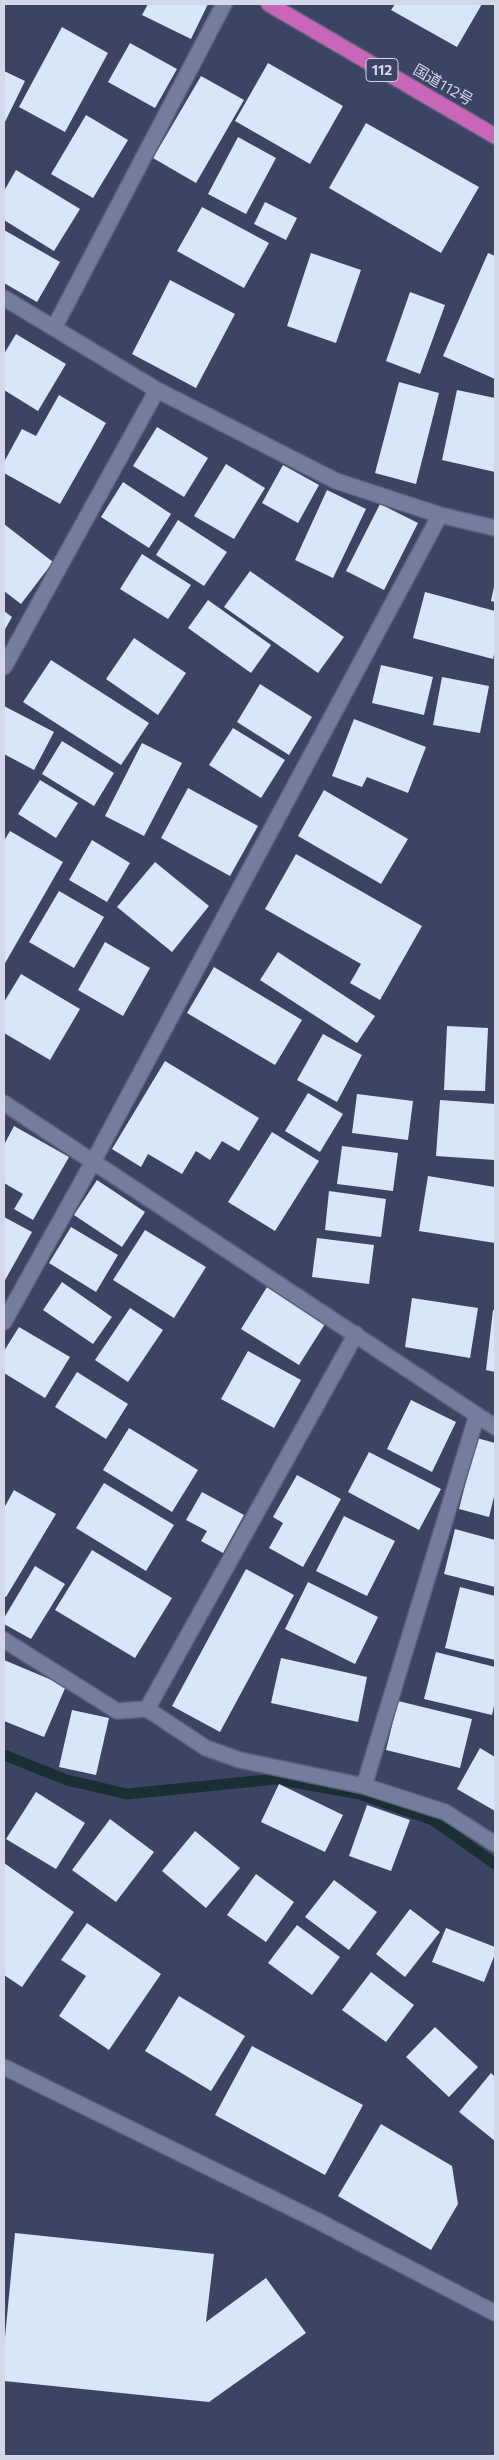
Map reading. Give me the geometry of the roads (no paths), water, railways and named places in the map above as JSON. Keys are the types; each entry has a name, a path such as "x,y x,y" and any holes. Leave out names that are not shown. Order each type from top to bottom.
{"highway":[{"name":"国道112号","path":"269,4 495,136"}],"lane":[{"path":"54,328 224,4"},
{"path":"4,298 157,390 336,482 440,515 495,528"},
{"path":"4,667 157,390"},
{"path":"4,1322 94,1160 440,515"},
{"path":"4,1103 94,1160 495,1427"},
{"path":"147,1709 356,1334"},
{"path":"364,1786 477,1415"},
{"path":"4,1640 117,1711 147,1709 206,1748 240,1760 364,1786 445,1812 495,1844"},
{"path":"4,2067 318,2221 495,2313"}],"waterway":[{"path":"4,1755 67,1780 127,1794 276,1779 360,1794 433,1820 495,1864"}]}
